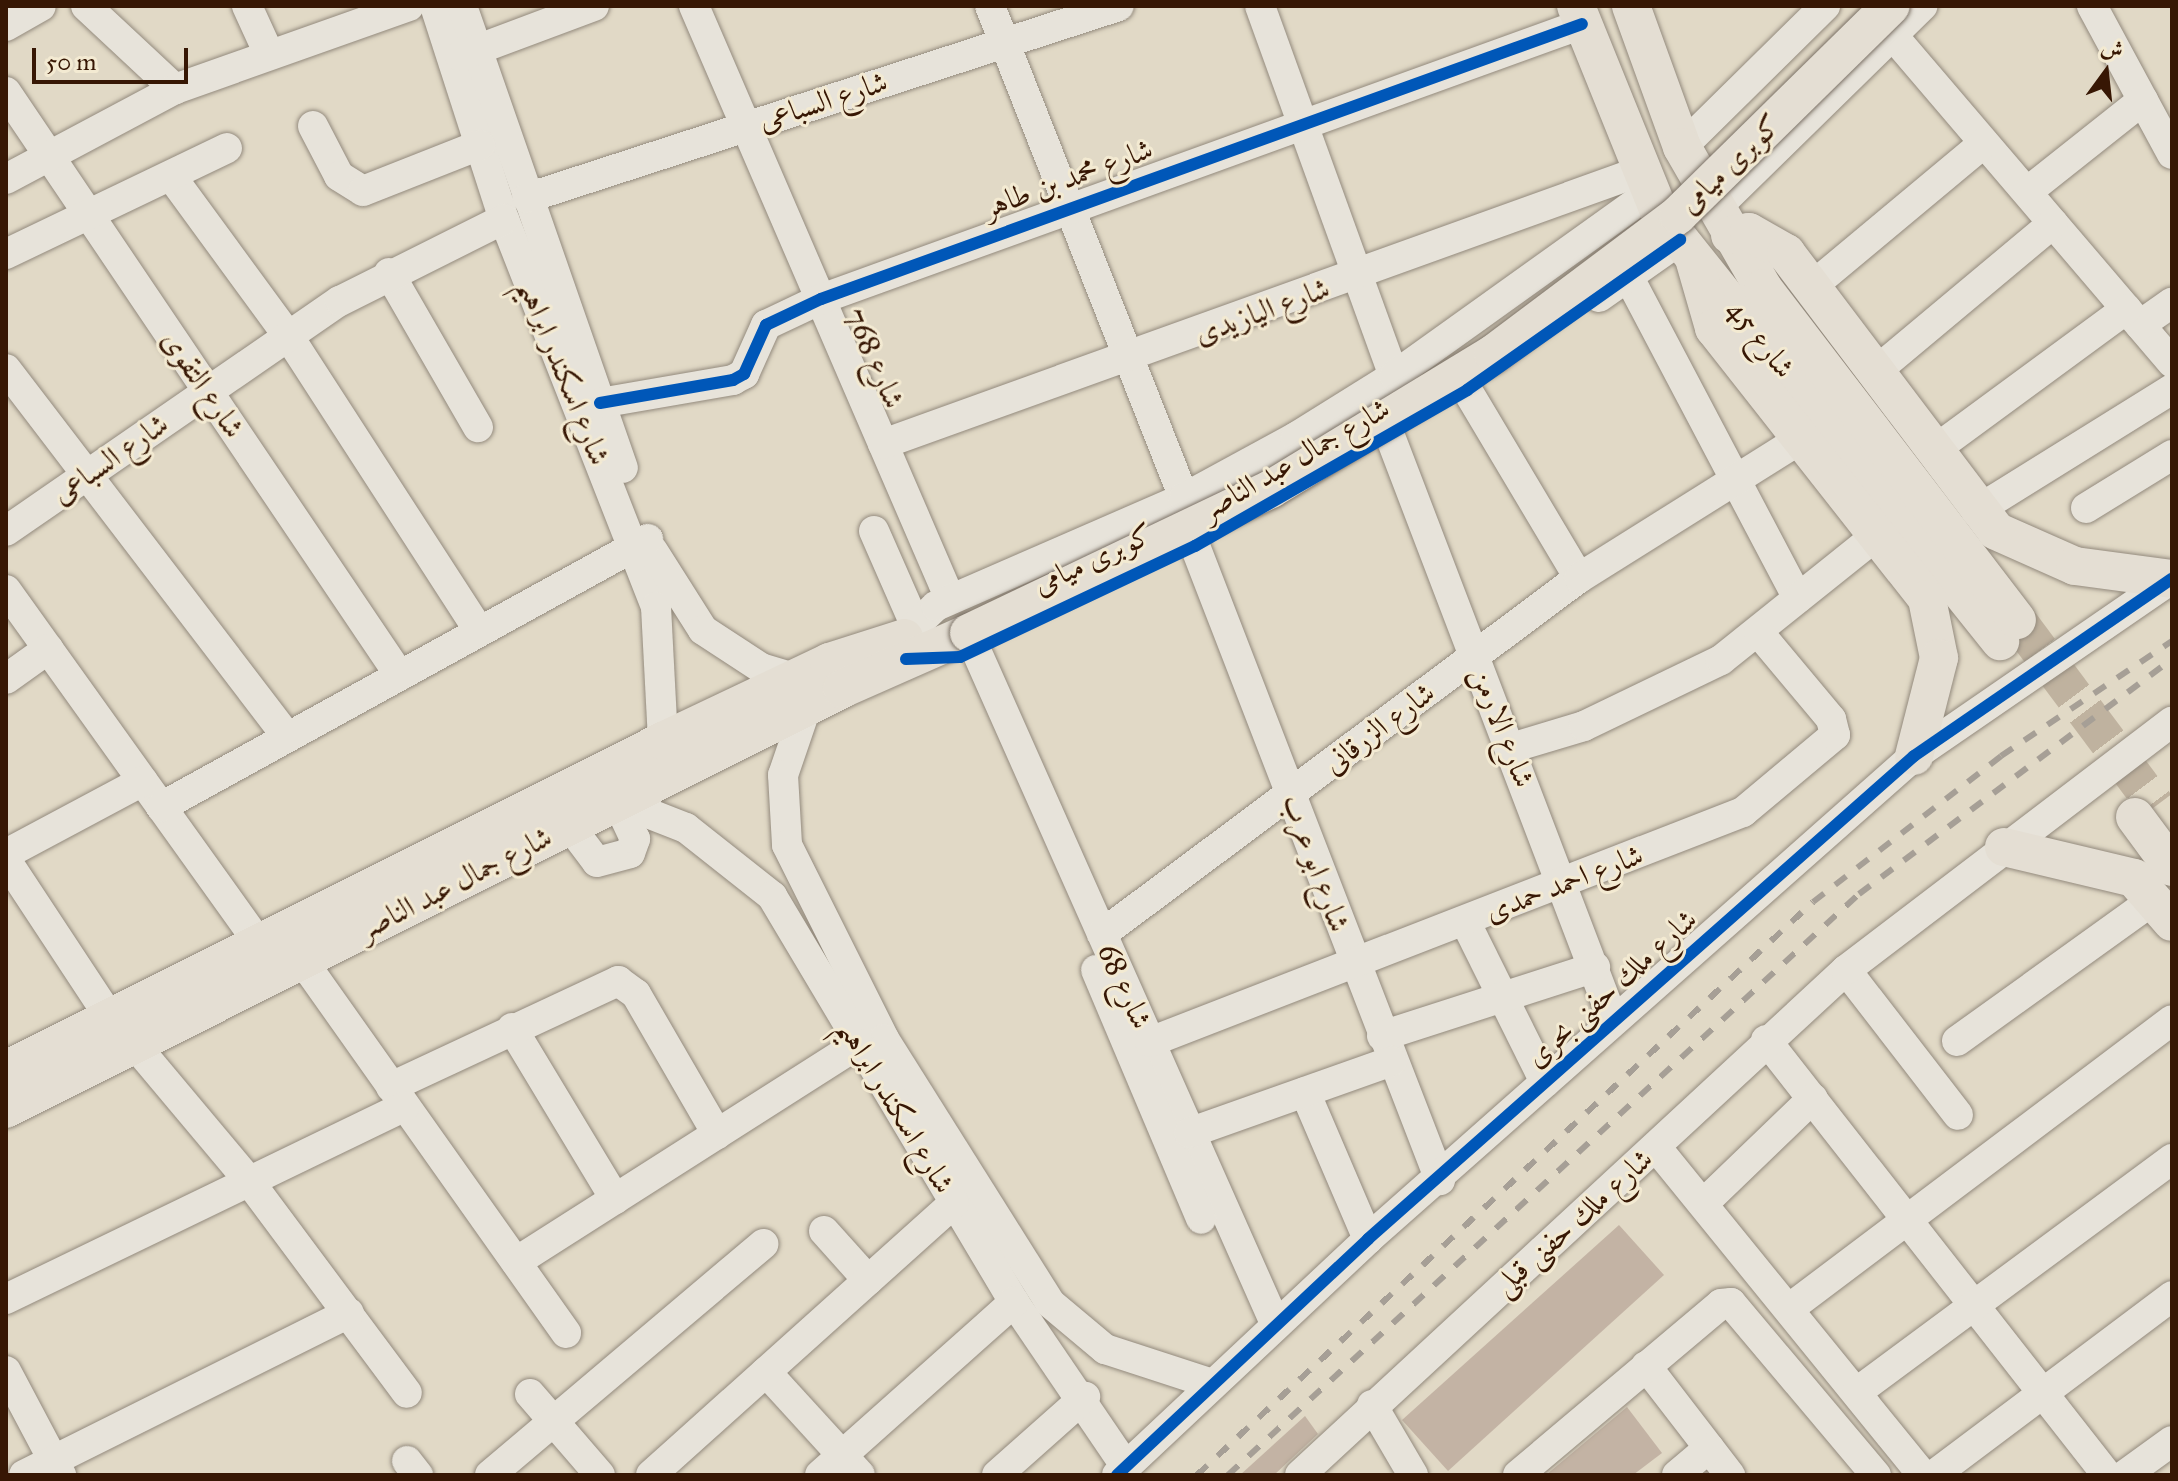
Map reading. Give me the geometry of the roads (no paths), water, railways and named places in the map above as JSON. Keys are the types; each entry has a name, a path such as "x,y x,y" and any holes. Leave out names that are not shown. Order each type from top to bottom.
{"main road":[{"name":"شارع 45","path":"1579,15 1643,183 1687,248 2009,630 1723,222 1682,147 1631,6"},
{"name":"كوبرى ميامى","path":"965,623 1264,477 1483,343 1668,199 1861,6"},
{"name":"كوبرى ميامى","path":"965,623 1271,489 1493,354 1678,215 1892,22"},
{"path":"1723,222 1769,239 1875,372 1976,511 2044,557 2108,575 2172,579"},
{"path":"1687,248 1714,328 1881,532 1927,599 1937,629 1934,695 1914,756"},
{"name":"شارع جمال عبد الناصر","path":"6,1070 123,1032 302,960 617,801 800,693 906,640 965,623"},
{"name":"شارع جمال عبد الناصر","path":"6,1109 123,1032 262,947 663,741 800,693"},
{"path":"2154,817 2167,896"},
{"path":"2004,847 2106,869 2134,878 2167,896"}],"street":[{"path":"6,26 41,6"},
{"path":"86,6 175,89"},
{"path":"247,6 269,54"},
{"path":"6,179 47,153 175,89 409,6"},
{"name":"شارع اسكندر ابراهيم","path":"435,6 465,54 527,198 600,403 641,543 661,626 656,713 663,741"},
{"name":"شارع اسكندر ابراهيم","path":"462,6 465,54 480,145 504,219 641,543 680,604 703,630 800,693 782,798 799,878 1031,1309 1085,1397 1121,1471"},
{"path":"465,54 594,6"},
{"name":"شارع 768","path":"694,6 883,444 965,623"},
{"path":"990,6 1184,498"},
{"name":"شارع السباعى","path":"527,198 1119,6"},
{"path":"1260,6 1394,376"},
{"path":"1682,147 1825,6"},
{"path":"1723,222 1892,22 1922,6"},
{"path":"2092,6 2143,100 2167,135"},
{"name":"شارع محمد بن طاهر","path":"600,403 733,380 744,374 766,325 821,299 1067,204 1302,123 1579,15"},
{"path":"1892,22 1984,143 2172,362"},
{"name":"شارع التقوى","path":"6,92 400,676"},
{"path":"2027,192 2143,100"},
{"path":"313,126 339,176 363,191 480,145"},
{"path":"1810,288 1984,143"},
{"path":"6,254 227,148"},
{"path":"171,176 289,337 477,628"},
{"name":"شارع جمال عبد الناصر","path":"965,623 1394,376 1643,183"},
{"name":"شارع اليازيدى","path":"883,444 1357,277 1643,183"},
{"name":"شارع السباعى","path":"6,531 208,391 389,273 504,219"},
{"path":"1875,372 2053,223"},
{"name":"شارع جمال عبد الناصر","path":"965,623 1195,546 1467,390 1628,276 1687,248"},
{"path":"389,273 478,427"},
{"path":"1628,276 1798,598"},
{"path":"1933,451 2133,317 2172,303"},
{"path":"6,369 287,737"},
{"path":"1976,511 2172,389"},
{"path":"1467,390 1579,578"},
{"name":"شارع الارمن","path":"1390,436 1564,884 1613,1020"},
{"name":"شارع الزرقانى","path":"1102,934 1579,578 1738,482 1802,438"},
{"path":"2086,508 2172,455"},
{"path":"874,531 906,640"},
{"path":"1511,748 1655,697 1759,633 1881,532"},
{"path":"161,807 400,676 477,628 641,543"},
{"name":"شارع ابو عرب","path":"1195,546 1440,1180"},
{"name":"شارع ملك حفنى بحرى","path":"1121,1471 1275,1323 1368,1239 1440,1180 1613,1020 1914,756 2172,579"},
{"path":"6,590 262,947"},
{"name":"شارع 68","path":"965,623 1080,908 1102,934 1150,1042 1178,1126 1275,1323"},
{"name":"شارع احمد حمدى","path":"1150,1042 1743,812 1830,745 1831,719 1759,633"},
{"path":"6,679 48,649"},
{"name":"شارع ملك حفنى قبلى","path":"1305,1474 1372,1405 1656,1147 1766,1040 1846,970 2172,722"},
{"path":"143,781 6,857 123,1032 249,1181 407,1393"},
{"path":"569,825 594,861 630,853 635,839 617,801"},
{"name":"شارع اسكندر ابراهيم","path":"617,801 686,828 763,888 954,1203 1031,1309 1105,1349 1212,1384"},
{"path":"1043,847 1080,908 1178,1126 1201,1219"},
{"path":"1957,1041 2167,896"},
{"path":"1465,921 1545,1082"},
{"path":"302,960 566,1333"},
{"path":"1178,1126 1305,1092 1387,1048 1503,997 1595,967"},
{"path":"1846,970 1958,1115"},
{"path":"6,1299 249,1181 512,1028 606,983 629,985 717,1134"},
{"path":"1790,1308 2172,1020"},
{"path":"512,1028 615,1199"},
{"path":"1766,1040 2107,1475"},
{"path":"516,1262 858,1044"},
{"path":"1305,1092 1368,1239"},
{"path":"1704,1203 1813,1098"},
{"path":"1656,1147 1923,1475"},
{"path":"1857,1392 2172,1159"},
{"path":"651,1475 954,1203"},
{"path":"824,1231 868,1280"},
{"path":"490,1475 763,1244"},
{"path":"1934,1475 2172,1296"},
{"path":"1518,1475 1646,1366 1731,1303 1876,1475"},
{"path":"766,1372 841,1468 1031,1309"},
{"path":"24,1475 57,1468 349,1313"},
{"path":"1646,1366 1730,1475"},
{"path":"6,1371 57,1468"},
{"path":"530,1394 600,1475"},
{"path":"997,1475 1085,1397"},
{"path":"1372,1405 1413,1475"},
{"path":"2125,1475 2172,1441"},
{"path":"1677,1475 1709,1448"}],"tunnel":[{"path":"2017,620 2156,806"}],"railway":[{"path":"1197,1475 1813,902 2001,756 2172,641"},
{"path":"1228,1475 1859,894 2172,659"}]}
